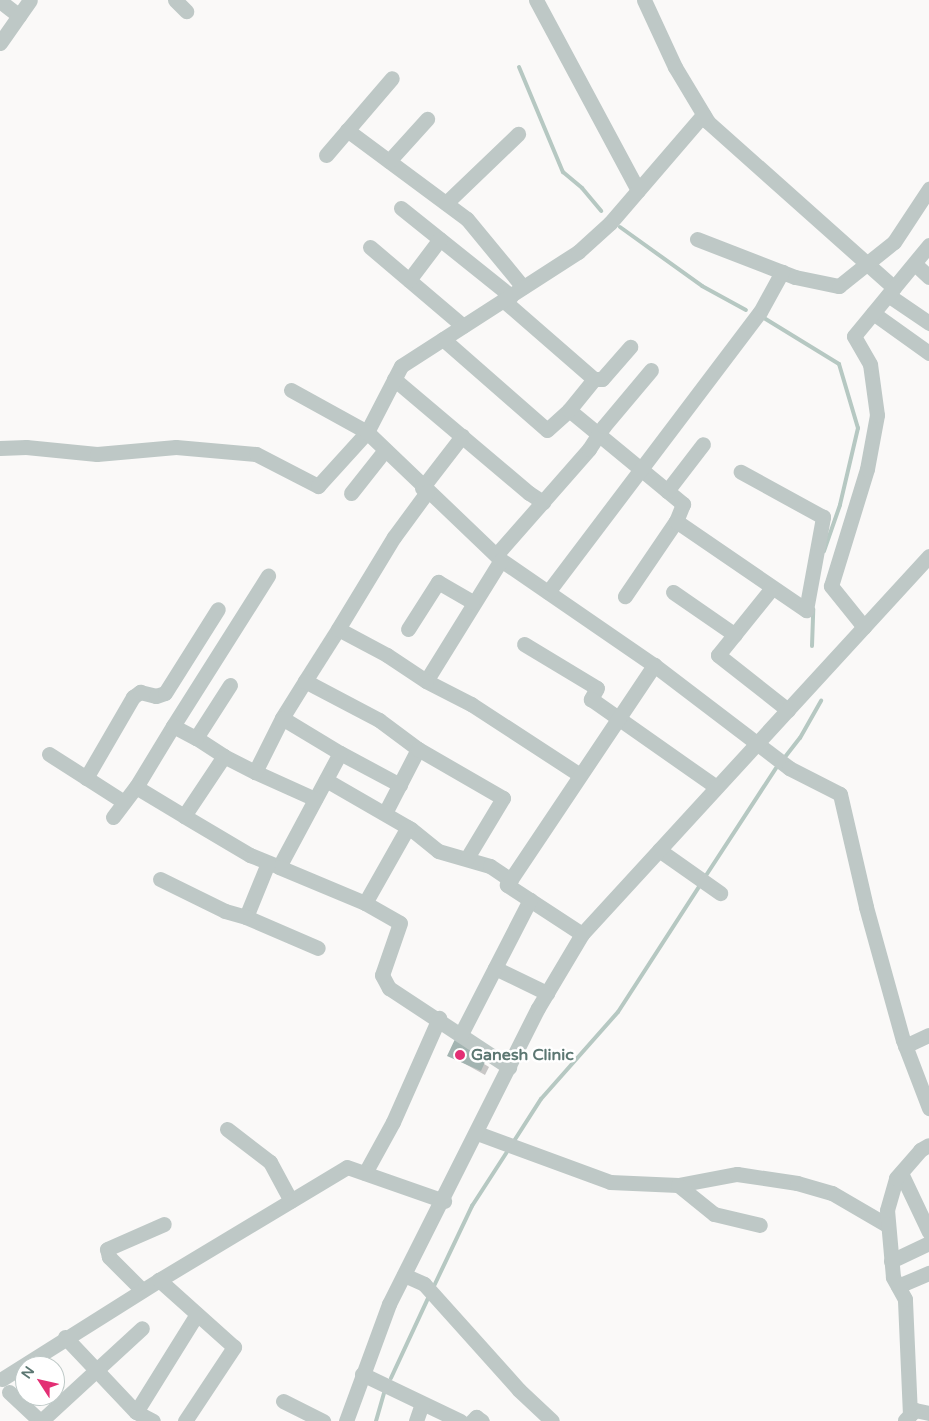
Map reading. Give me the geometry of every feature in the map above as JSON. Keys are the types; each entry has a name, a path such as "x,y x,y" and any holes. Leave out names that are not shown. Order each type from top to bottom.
{"street":[{"path":"0,43 30,0"},
{"path":"536,0 638,190"},
{"path":"644,0 675,67 703,115 867,264 891,292 929,323"},
{"path":"0,1 19,16"},
{"path":"326,154 392,78"},
{"path":"0,448 26,447 97,454 176,447 256,454 318,486 367,432 401,366 578,252 610,223 703,115"},
{"path":"389,161 427,119"},
{"path":"347,130 446,203 482,233 512,294"},
{"path":"446,203 518,134"},
{"path":"697,239 782,272 839,286 894,242 923,207 929,188"},
{"path":"402,208 512,294 594,379 602,379 630,347"},
{"path":"409,280 440,239"},
{"path":"864,627 831,586 867,469 877,416 870,364 854,336 915,264 929,244"},
{"path":"370,247 463,326"},
{"path":"915,264 929,277"},
{"path":"548,592 760,312 782,272"},
{"path":"873,313 929,353"},
{"path":"442,339 547,430 569,410 594,379"},
{"path":"426,681 443,657 472,602 499,558 651,370"},
{"path":"394,379 528,493 543,502"},
{"path":"291,390 367,432 425,490 499,558 654,665 758,742 789,768 840,794 866,907 905,1046 929,1108"},
{"path":"569,410 683,504 676,521 625,596"},
{"path":"255,772 282,718 305,680 394,537 462,436"},
{"path":"667,491 703,444"},
{"path":"351,494 385,450"},
{"path":"676,521 806,610 823,517 741,472"},
{"path":"346,1421 389,1304 444,1201 547,993 582,934 864,627 927,563"},
{"path":"113,818 136,787 268,576"},
{"path":"408,629 438,582 472,602"},
{"path":"772,588 718,655 788,710"},
{"path":"673,592 735,635"},
{"path":"86,778 133,697 140,692 156,696 165,693 218,609"},
{"path":"338,629 365,642 426,681 471,704 580,775"},
{"path":"524,644 597,688 591,699 716,787"},
{"path":"582,934 507,885 654,665"},
{"path":"305,680 379,720 418,749 503,798 467,858"},
{"path":"196,738 230,685"},
{"path":"282,718 400,785"},
{"path":"173,726 255,772 315,799"},
{"path":"386,813 418,749"},
{"path":"246,917 274,865 326,780 340,752"},
{"path":"49,754 124,802"},
{"path":"184,816 224,756"},
{"path":"326,780 386,813 408,827 438,851 467,858 511,880"},
{"path":"136,787 184,816 274,865 365,903 400,922 382,975 389,988 439,1018 509,1067"},
{"path":"365,903 408,827"},
{"path":"658,850 720,894"},
{"path":"160,879 225,910 318,948"},
{"path":"461,1034 530,900"},
{"path":"495,968 547,993"},
{"path":"365,1173 393,1122 439,1018"},
{"path":"905,1046 929,1036"},
{"path":"227,1129 270,1162 291,1201"},
{"path":"477,1133 610,1182 678,1184 737,1174 797,1183 832,1193 887,1225"},
{"path":"907,1418 905,1299 898,1286 891,1261 887,1210 896,1178 929,1145"},
{"path":"142,1328 41,1421 3,1388 65,1337 347,1167 444,1201"},
{"path":"901,1173 929,1232"},
{"path":"678,1184 714,1214 760,1225"},
{"path":"142,1290 110,1257 107,1249 164,1224"},
{"path":"891,1261 929,1243"},
{"path":"404,1275 424,1284 519,1390 552,1421"},
{"path":"898,1286 928,1278"},
{"path":"159,1280 234,1347 185,1421"},
{"path":"136,1412 197,1314"},
{"path":"65,1337 136,1412 153,1421"},
{"path":"362,1374 460,1421"},
{"path":"283,1401 323,1421"},
{"path":"416,1421 422,1404"},
{"path":"907,1418 915,1410 929,1413"},
{"path":"472,1421 476,1417 482,1421"}],"building":[{"path":"456,1037 476,1047 471,1056 485,1062 481,1071 447,1056"}],"waterway":[{"path":"519,67 563,172 582,188 601,211"},
{"path":"620,227 702,286 746,310"},
{"path":"764,318 839,364 858,428 840,505 824,551"},
{"path":"812,646 813,609"},
{"path":"785,757 800,738 821,701"},
{"path":"705,877 776,768"},
{"path":"514,1141 541,1099 618,1012 699,887"},
{"path":"434,1286 472,1206 507,1152"},
{"path":"391,1378 429,1296"},
{"path":"376,1421 385,1390"}],"place":[{"name":"Ganesh Clinic","path":"460,1055"}]}
